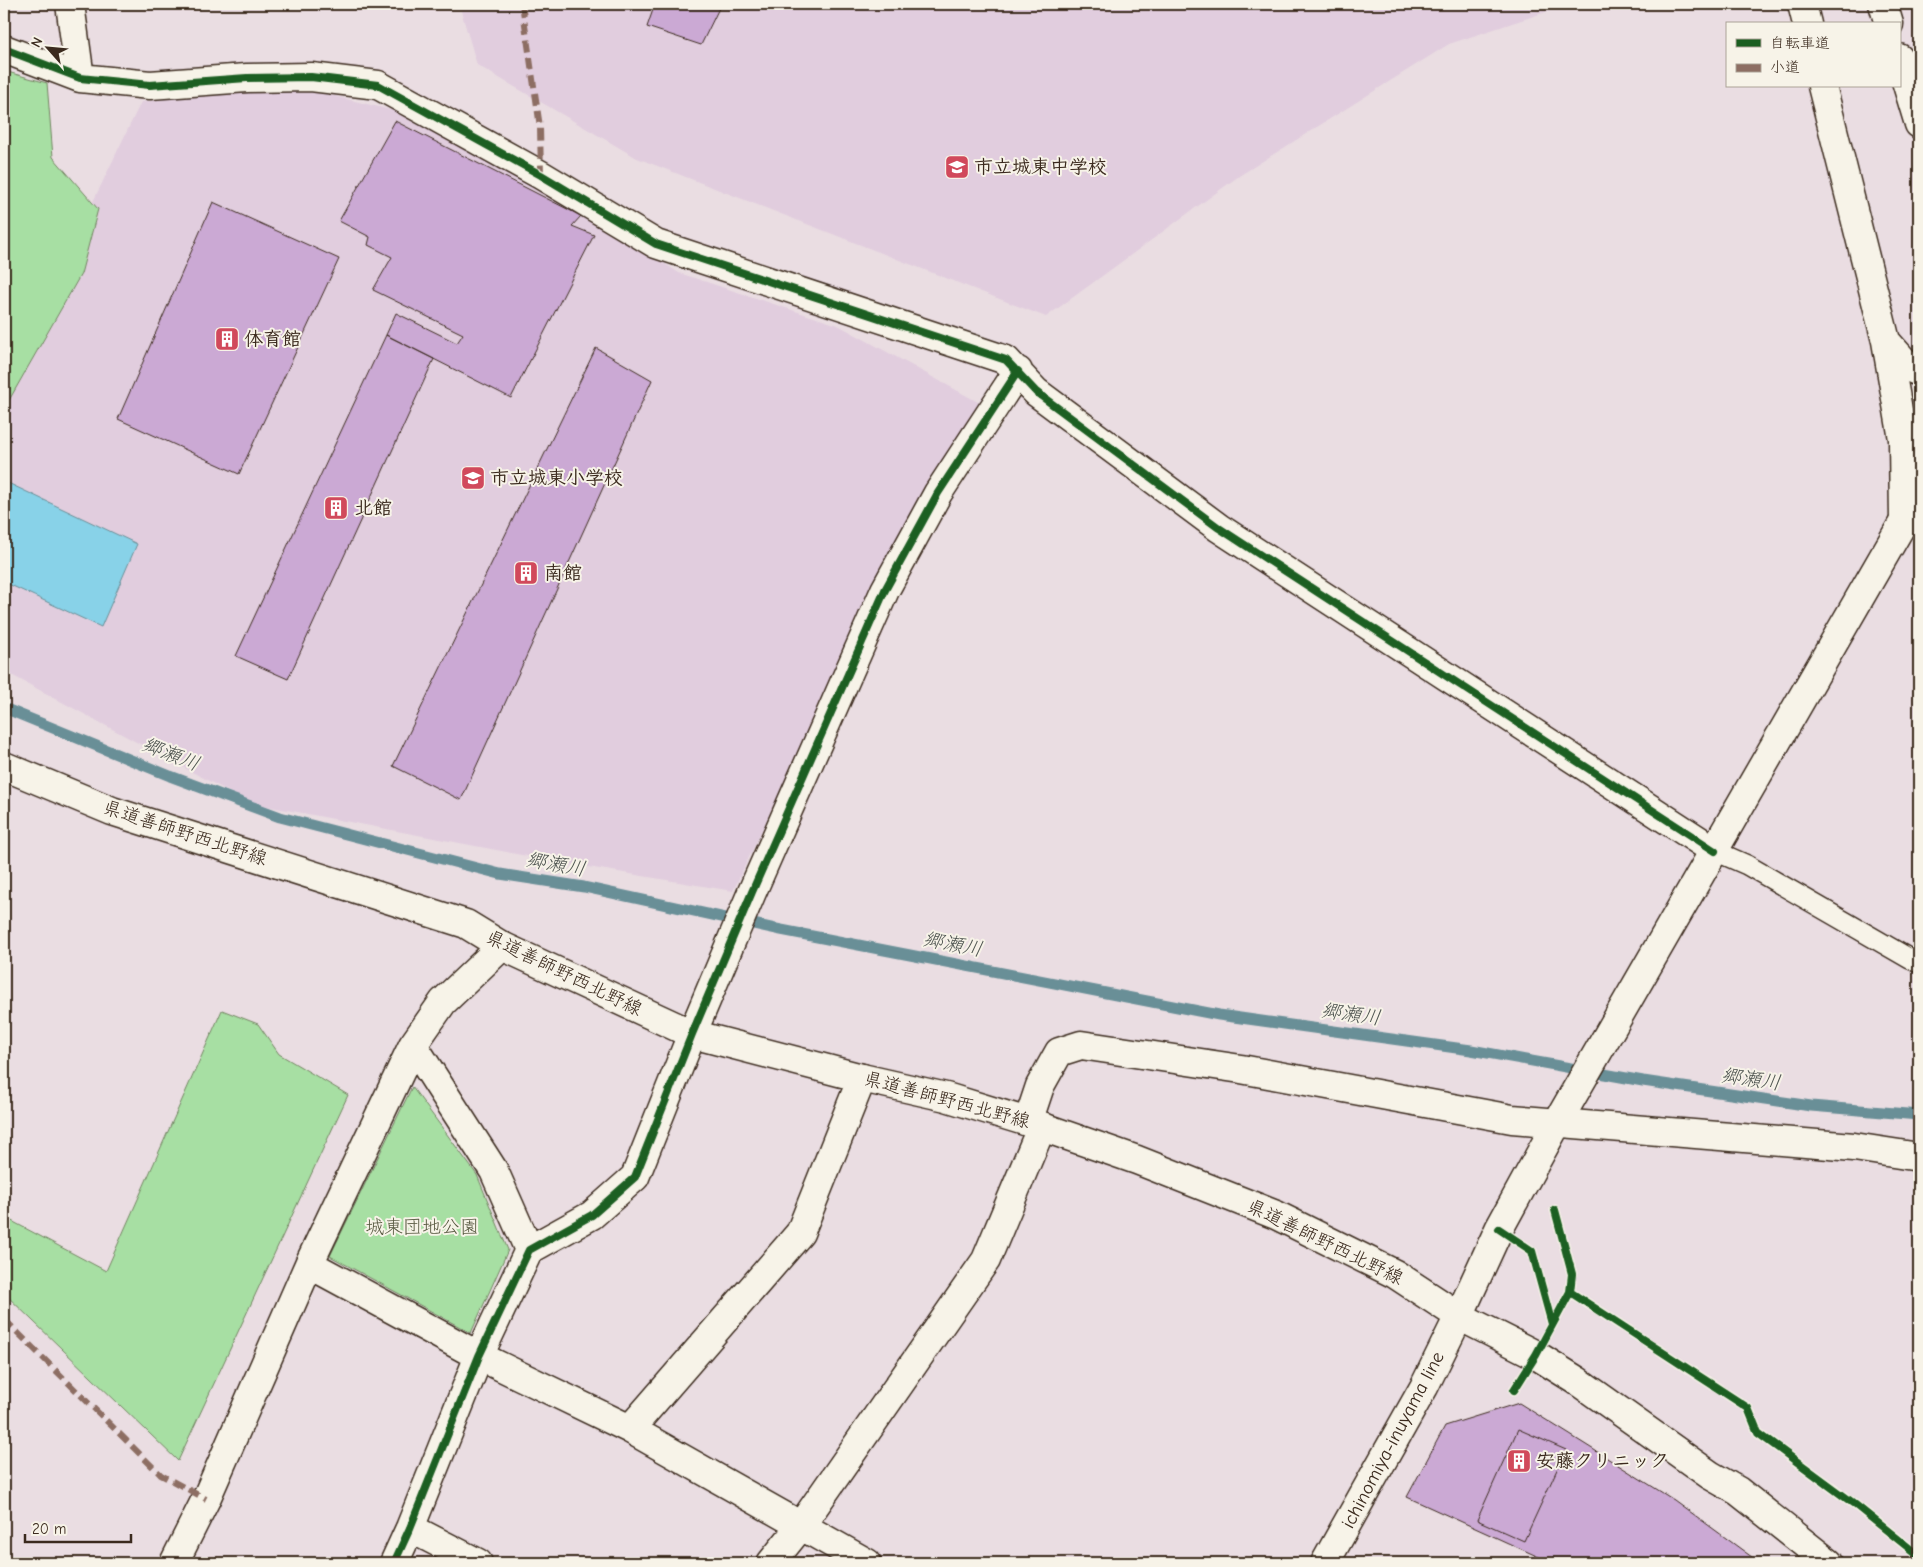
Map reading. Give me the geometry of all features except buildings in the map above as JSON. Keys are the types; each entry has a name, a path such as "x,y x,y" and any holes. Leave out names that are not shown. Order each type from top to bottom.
{"main road":[{"path":"70,4 80,78"},
{"path":"1802,4 1806,22"},
{"path":"1883,4 1888,22"},
{"path":"4,49 80,78 150,85 247,78 311,77 378,85 541,175 656,244 1006,360 1036,392 1219,528 1714,851"},
{"path":"1900,61 1919,124"},
{"path":"1823,88 1886,341 1903,439 1904,523"},
{"path":"1886,341 1910,368 1919,372"},
{"path":"394,1563 410,1528 479,1356 529,1250 592,1214 635,1177 692,1034 752,892 885,590 938,493 1018,371"},
{"name":"ichinomiya-inuyama line","path":"1325,1563 1424,1387 1499,1229 1557,1124 1919,495"},
{"name":"県道善師野西北野線","path":"4,766 112,811 466,924 502,946 692,1034 862,1078 946,1097 1035,1124 1136,1160 1276,1215 1395,1274 1458,1316 1536,1355 1576,1380 1710,1475 1738,1491 1829,1563"},
{"path":"174,1563 206,1498 309,1264 413,1045 444,1002 502,946"},
{"path":"413,1045 494,1170 529,1250"},
{"path":"771,1563 800,1527 986,1260 1035,1124 1040,1086 1059,1052 1081,1045 1241,1069 1512,1119 1854,1147 1919,1156"},
{"path":"630,1429 800,1233 862,1078"},
{"path":"309,1264 479,1356 630,1429 800,1527 867,1563"},
{"path":"410,1528 478,1563"}],"lane":[{"path":"1714,851 1747,865 1919,963"}],"shaded area":[{"name":"市立城東中学校","path":"459,4 1570,4 1449,44 1239,176 1046,317 637,158 477,65"},
{"name":"市立城東小学校","path":"286,84 451,125 679,273 838,325 987,407 895,549 733,891 564,863 250,803 4,671 4,387 141,102"}],"green space":[{"path":"4,71 47,83 53,157 98,209 81,274 4,409"},
{"path":"222,1010 258,1024 279,1054 348,1095 178,1461 4,1293 4,1217 106,1271"},
{"name":"城東団地公園","path":"412,1087 477,1175 508,1250 471,1333 330,1256"}],"water":[{"path":"8,483 137,544 101,627 4,582 4,493"}],"waterway":[{"name":"郷瀬川","path":"4,708 170,776 280,817 500,874 584,887 776,929 1219,1015 1471,1050 1643,1081 1811,1106 1919,1115"}],"marked path":[{"path":"522,4 540,127 541,175"},
{"path":"4,1319 161,1475 206,1499"}],"cycle path":[{"path":"4,49 80,78 150,85 247,78 311,77 378,85 541,175 656,244 1006,360 1036,392 1219,528 1715,851"},
{"path":"394,1563 410,1528 479,1356 529,1250 592,1215 635,1177 692,1034 752,892 885,590 938,493 1018,371"},
{"path":"1555,1210 1572,1274 1570,1292"},
{"path":"1499,1229 1532,1251 1552,1324"},
{"path":"1514,1390 1536,1355 1570,1292 1748,1408 1758,1433 1853,1503 1919,1556"}],"place":[{"name":"市立城東中学校","path":"957,167"},
{"name":"体育館","path":"227,339"},
{"name":"市立城東小学校","path":"473,478"},
{"name":"北館","path":"336,508"},
{"name":"南館","path":"526,573"},
{"name":"安藤クリニック","path":"1519,1461"}]}
